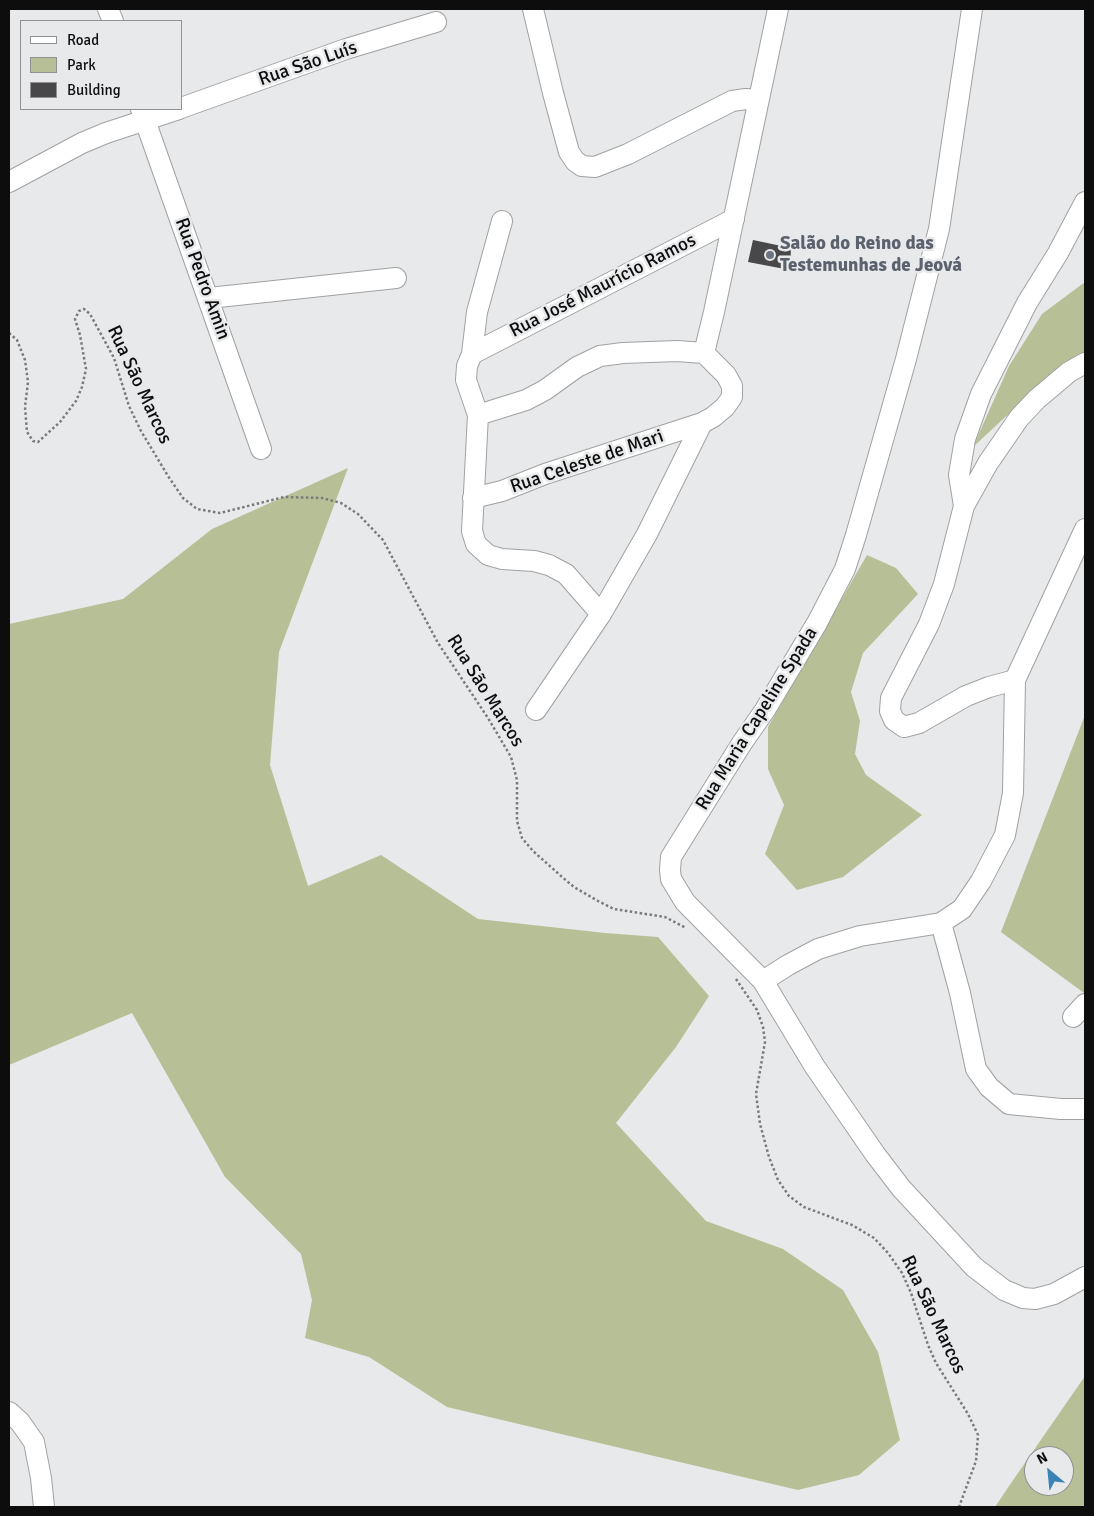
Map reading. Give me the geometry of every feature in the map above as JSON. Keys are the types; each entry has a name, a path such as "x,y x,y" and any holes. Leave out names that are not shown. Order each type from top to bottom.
{"street":[{"path":"533,9 569,152 575,162 582,166 595,166 621,157 732,101 758,100"},
{"path":"704,352 778,9"},
{"name":"Rua Maria Capeline Spada","path":"972,9 939,229 906,359 845,569 817,623 765,710 670,857 671,879 680,896 763,981 815,1066 901,1188 974,1267 1004,1290 1023,1298 1036,1299 1054,1294 1085,1277"},
{"name":"Rua São Luís","path":"182,107 346,49 436,22"},
{"name":"Rua São Luís","path":"9,182 82,143 143,115 169,110"},
{"name":"Rua Pedro Amin","path":"143,115 261,449"},
{"path":"964,506 959,475 965,438 981,394 1027,303 1058,253 1085,202"},
{"name":"Rua José Maurício Ramos","path":"472,354 734,219"},
{"path":"502,221 478,312 472,354 467,366 466,380 478,415 472,531 476,544 488,554 502,559 534,561 549,565 566,574 601,614"},
{"path":"209,298 396,278"},
{"path":"478,415 526,400 545,390 578,367 600,356 623,353 704,352 726,375 732,386 732,397 726,407 702,424 647,534 601,614 536,710"},
{"path":"1015,680 966,696 919,723 904,726 894,720 890,711 891,698 929,624 944,584 964,506 988,463 1019,418 1037,399 1069,372 1085,363"},
{"name":"Rua Celeste de Mari","path":"473,498 502,491 546,474 702,424"},
{"path":"763,981 788,965 827,946 860,936 941,923 962,909 981,881 1005,835 1012,793 1015,680 1085,529"},
{"path":"941,923 960,993 976,1069 989,1087 1009,1104 1061,1109 1085,1109"},
{"path":"9,1412 20,1422 34,1442 44,1507"}],"path":[{"name":"Rua São Marcos","path":"9,332 17,340 25,360 28,382 25,407 27,432 33,441 38,442 60,422 76,401 82,387 86,369 80,334 75,319 79,311 84,309 90,314 114,358 129,406 141,431 183,498 197,508 220,513 284,497 322,498 341,503 358,514 383,540 438,643 488,718 511,757 517,780 517,821 522,838 533,852 574,887 598,901 614,909 665,917 685,927 693,934"},
{"name":"Rua São Marcos","path":"736,978 756,1010 763,1027 765,1042 756,1094 760,1124 768,1157 778,1180 789,1196 804,1207 852,1225 874,1238 888,1253 902,1273 911,1293 928,1346 936,1363 968,1414 978,1434 976,1461 959,1507"}],"green space":[{"path":"1085,282 1085,352 1059,367 973,447 1009,366 1042,314"},
{"path":"348,468 279,652 270,765 308,886 381,855 478,919 658,937 709,996 676,1047 616,1123 706,1221 783,1249 843,1290 878,1352 900,1440 859,1475 798,1490 447,1407 369,1357 305,1338 312,1300 301,1254 225,1177 132,1013 9,1065 9,624 123,599 212,529"},
{"path":"867,555 896,568 918,594 863,653 851,692 860,721 855,754 866,775 922,815 843,877 797,890 765,854 784,805 768,769 768,727"},
{"path":"1085,715 1085,991 1084,993 1001,932"},
{"path":"1085,1376 1085,1507 995,1507 1024,1465 1024,1496 1074,1496 1074,1446 1037,1446"}],"building":[{"name":"Salão do Reino das Testemunhas de Jeová","path":"753,240 791,248 790,270 748,262"}],"place":[{"name":"Salão do Reino das Testemunhas de Jeová","path":"770,255"}]}
